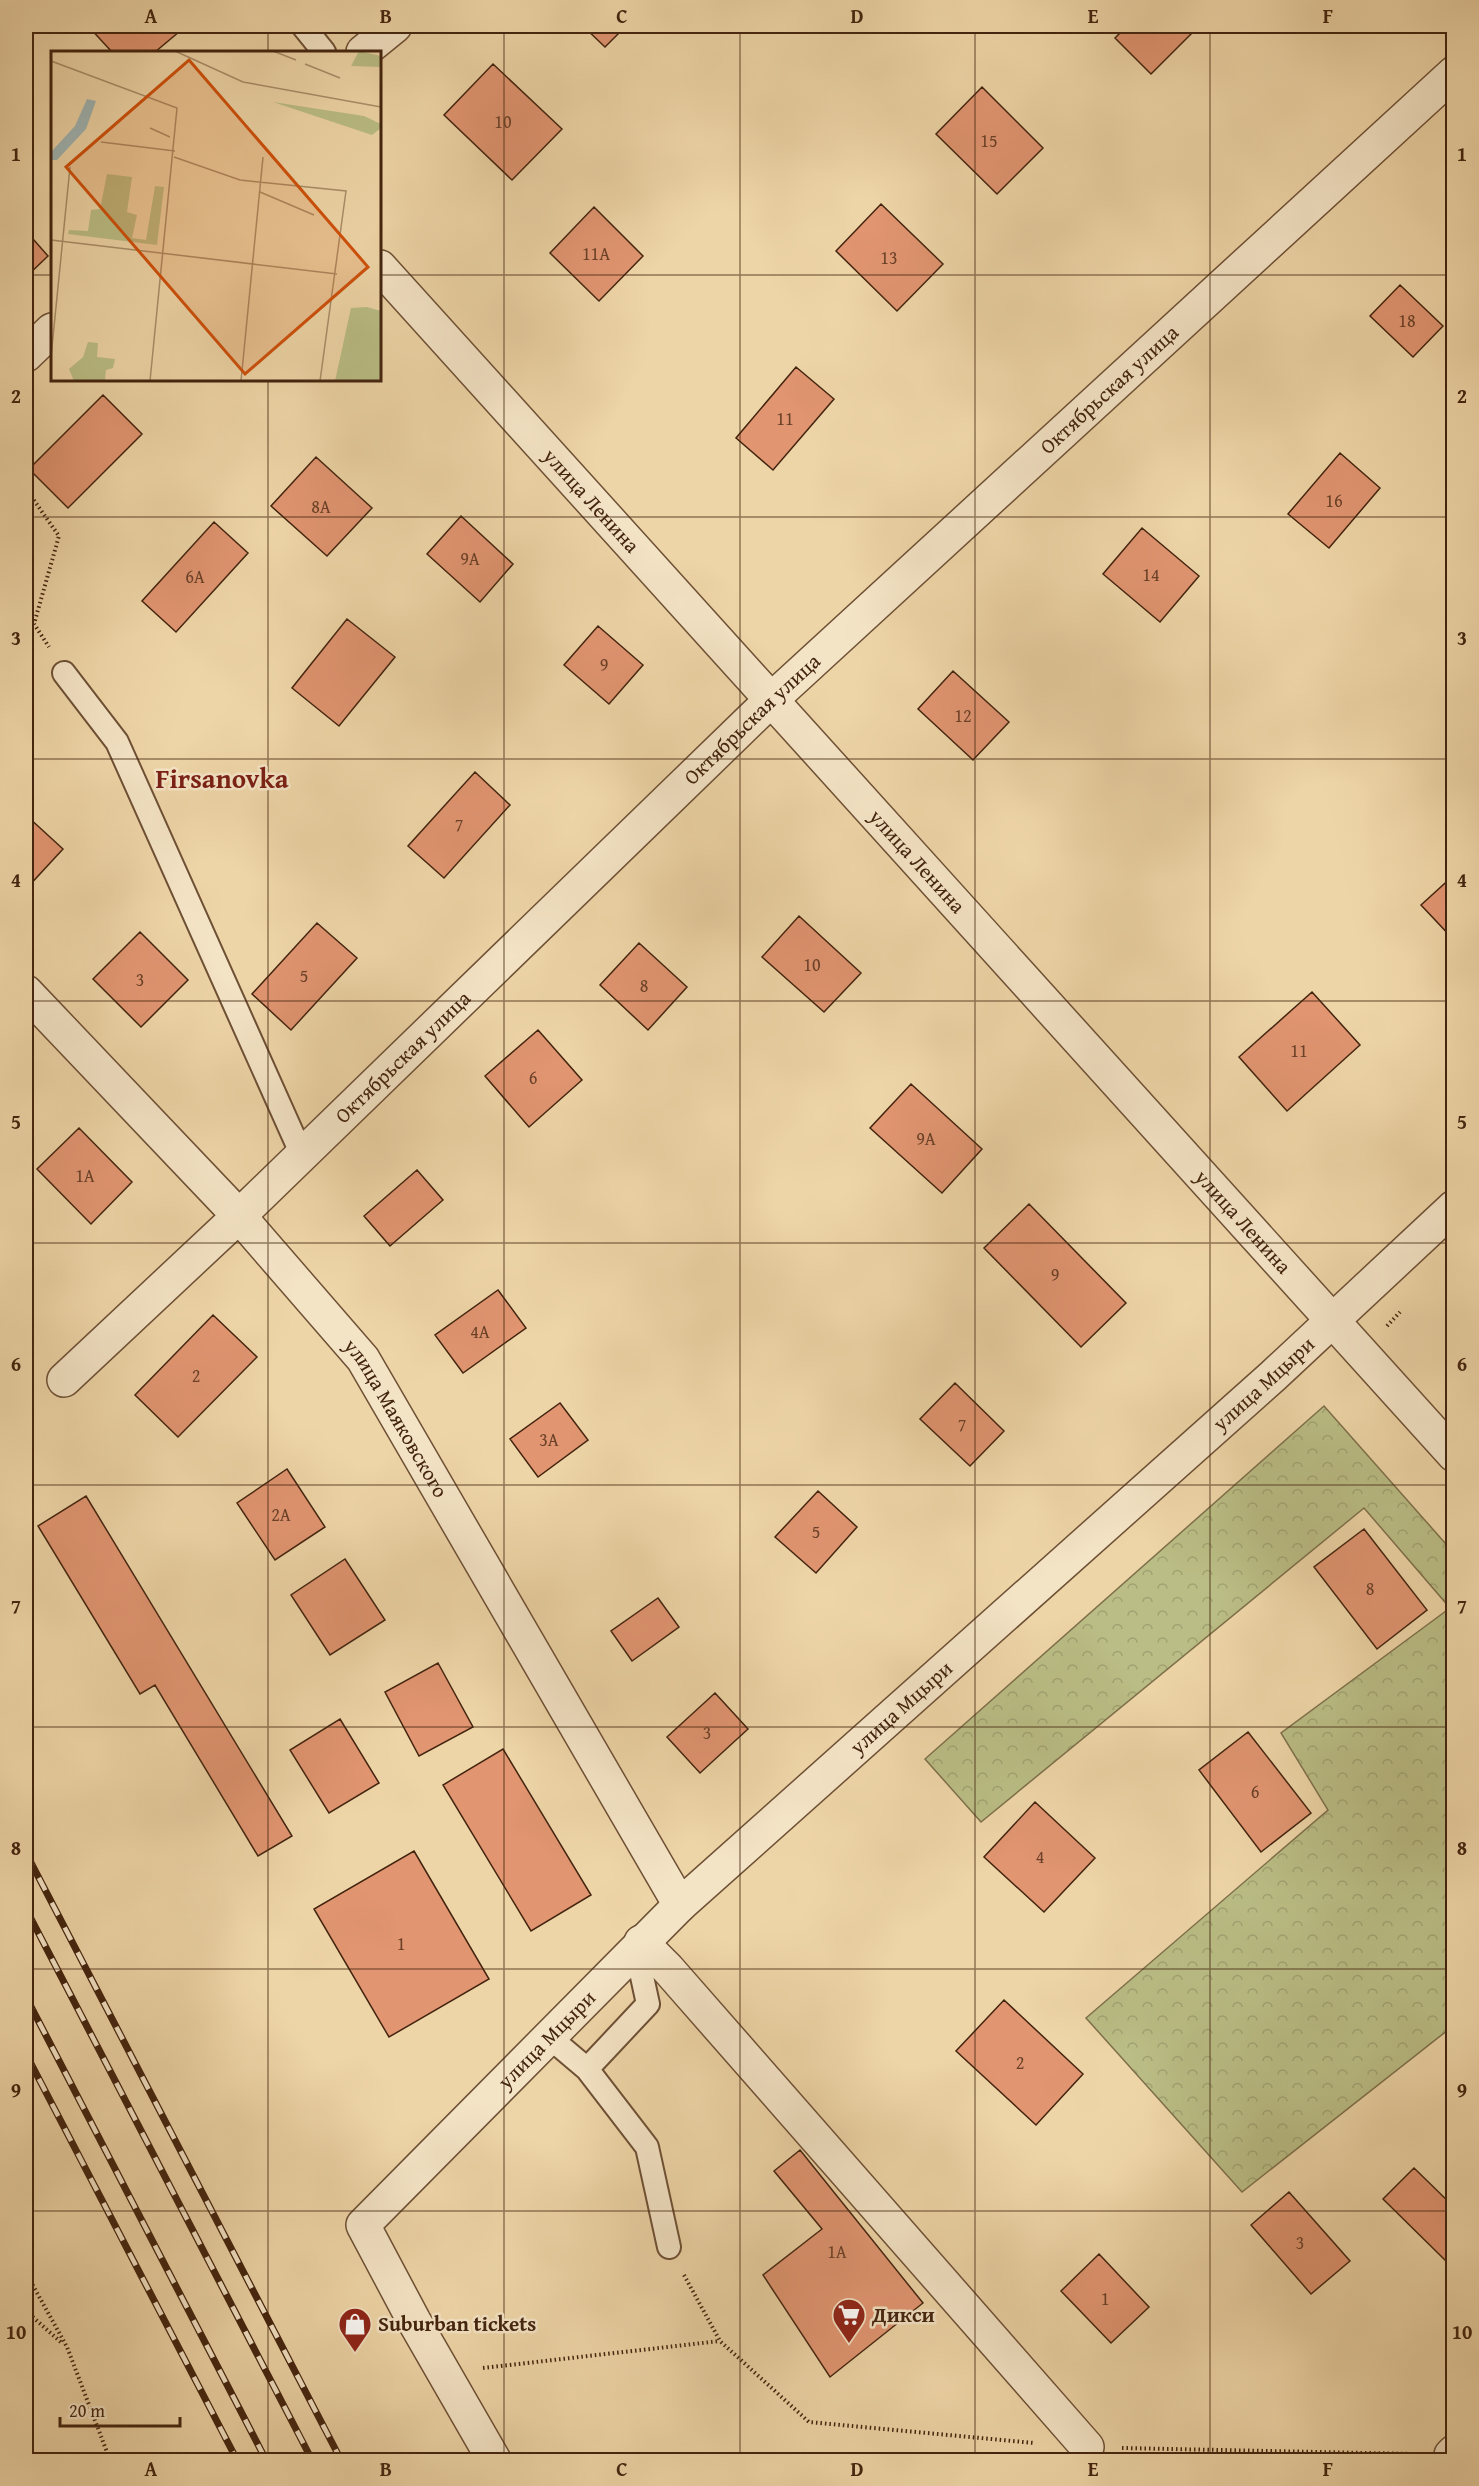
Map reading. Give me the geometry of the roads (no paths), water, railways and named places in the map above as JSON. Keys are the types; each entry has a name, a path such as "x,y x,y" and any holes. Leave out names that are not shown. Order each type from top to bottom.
{"street":[{"path":"364,51 395,26"},
{"name":"Октябрьская улица","path":"64,1380 239,1216 771,700 1454,73"},
{"name":"улица Ленина","path":"381,268 1454,1455"},
{"path":"26,355 51,331"},
{"name":"улица Маяковского","path":"26,992 239,1216 363,1359 680,1905"},
{"name":"улица Мцыри","path":"494,2460 363,2225 680,1905 1332,1321 1454,1207"},
{"path":"638,1946 676,1978 1087,2447"}],"lane":[{"path":"303,26 323,51"},
{"path":"64,673 117,742 302,1155"},
{"path":"587,2069 648,2004 638,1946"},
{"path":"548,2036 587,2069 647,2147 669,2247"}],"railway":[{"path":"26,1853 341,2460"},
{"path":"26,1909 312,2460"},
{"path":"26,1997 266,2460"},
{"path":"26,2054 237,2460"}],"place":[{"name":"Дикси","path":"849,2344"},
{"name":"Suburban tickets","path":"355,2353"}],"district":[{"name":"Firsanovka","path":"222,779"}]}
